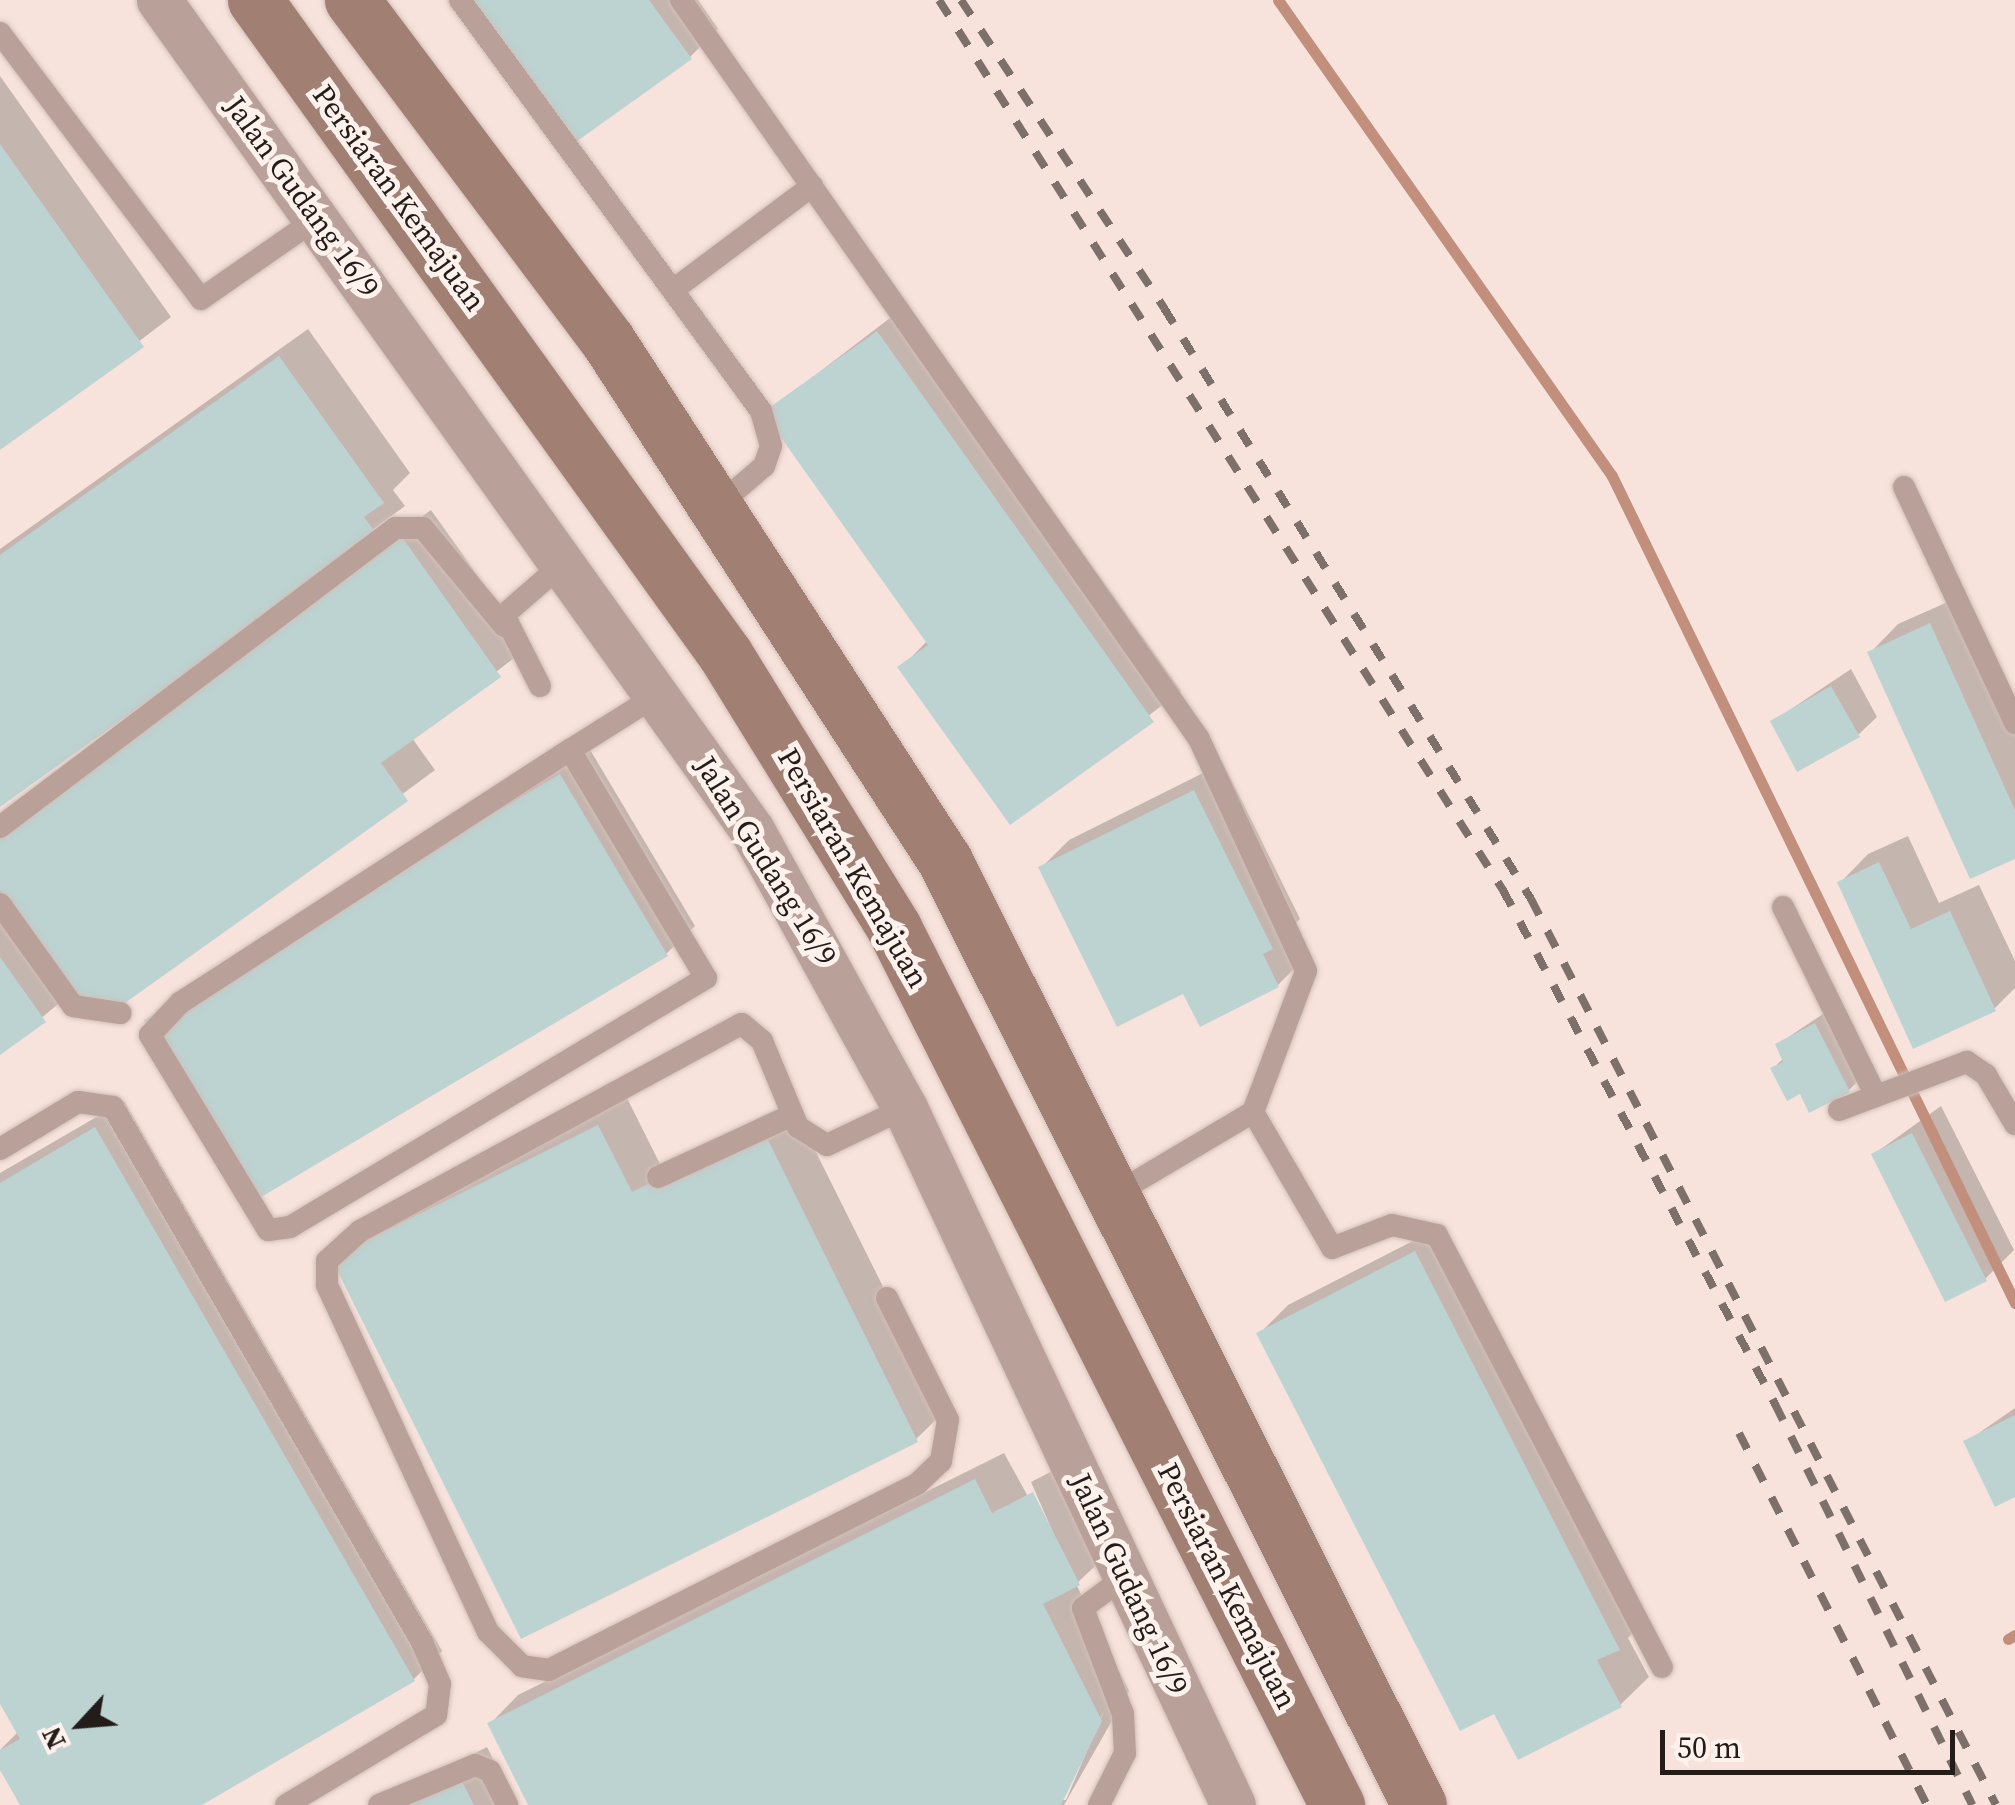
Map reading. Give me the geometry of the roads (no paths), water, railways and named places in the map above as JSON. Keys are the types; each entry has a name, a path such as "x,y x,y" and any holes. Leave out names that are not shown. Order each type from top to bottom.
{"main road":[{"name":"Persiaran Kemajuan","path":"255,0 725,654 894,928 1337,1805"},
{"path":"352,0 608,341 945,861 1118,1192 1419,1805"},
{"path":"540,392 608,341"}],"street":[{"name":"Jalan Gudang 16/9","path":"159,0 566,561 752,830 905,1108 1233,1805"}],"lane":[{"path":"460,0 762,411 771,446 764,466 715,508"},
{"path":"681,0 1199,738 1306,971 1253,1112 1118,1192"},
{"path":"0,33 201,298 319,217"},
{"path":"672,290 812,186"},
{"path":"1904,487 2015,723"},
{"path":"0,827 396,528 423,528 504,626 540,686"},
{"path":"504,626 512,606 566,561"},
{"path":"570,750 706,978 306,1218 268,1230 150,1035 180,1003 570,750 659,694"},
{"path":"0,904 73,1006 120,1013"},
{"path":"1783,907 1878,1092"},
{"path":"888,1298 948,1420 950,1444 917,1484 549,1670 522,1666 488,1632 327,1285 327,1262 360,1231 742,1024 762,1042 792,1115 815,1138 841,1145 905,1108"},
{"path":"1839,1110 1927,1070 1976,1066 2015,1124"},
{"path":"0,1149 78,1102 113,1107 422,1642 440,1684 436,1715 286,1805"},
{"path":"1253,1112 1332,1248 1392,1225 1436,1235 1662,1667"},
{"path":"658,1177 792,1115"},
{"path":"1099,1805 1125,1753 1123,1714 1083,1608 1126,1576"},
{"path":"379,1805 475,1765 490,1771 507,1805"}],"waterway":[{"path":"1278,0 1612,476 2015,1303"},
{"path":"2008,1639 2015,1635"}],"railway":[{"path":"939,0 1503,890 1775,1404 1972,1805"},
{"path":"961,0 1164,308 1531,899 1996,1805"},
{"path":"1739,1433 1927,1805"}]}
